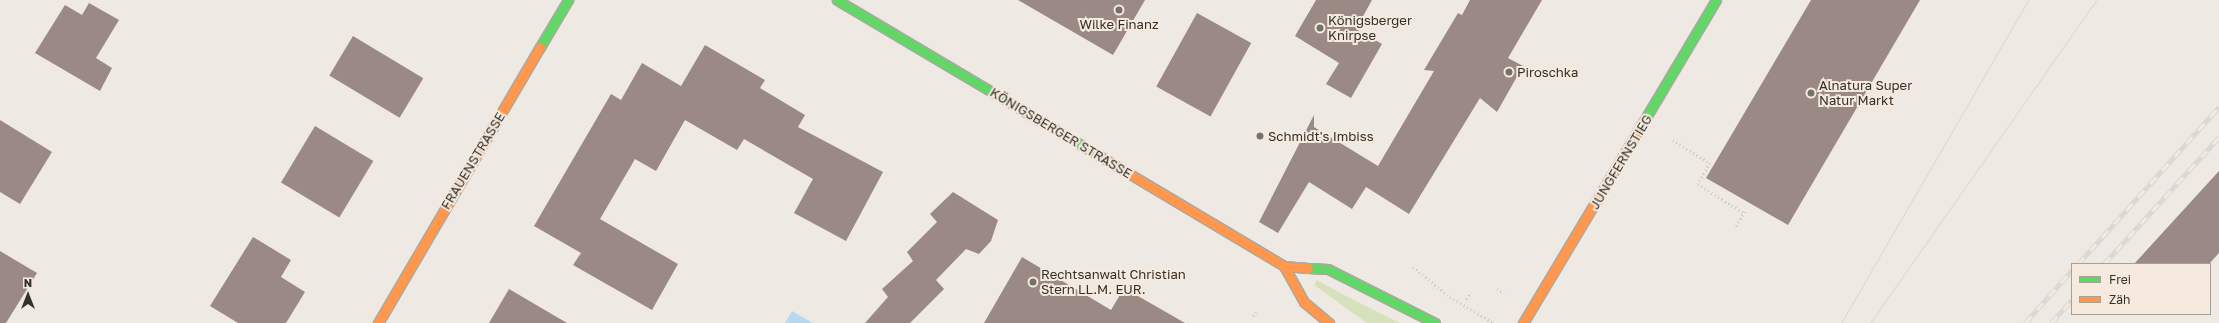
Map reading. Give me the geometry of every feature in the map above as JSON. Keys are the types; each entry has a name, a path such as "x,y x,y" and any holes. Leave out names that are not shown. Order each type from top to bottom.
{"main road":[{"name":"FRAUENSTRASSE","path":"378,323 568,0"},
{"name":"KÖNIGSBERGER STRASSE","path":"837,0 1284,266 1328,269 1381,293 1435,323"},
{"name":"JUNGFERNSTIEG","path":"1523,323 1716,0"},
{"path":"1284,266 1304,302 1329,323"}],"path":[{"path":"1673,140 1710,162 1698,184 1745,212 1736,226"},
{"path":"1413,267 1450,297 1495,323"},
{"path":"1497,289 1504,293"},
{"path":"1466,299 1470,292"},
{"path":"1253,316 1258,310"}],"green space":[{"path":"1317,280 1400,323 1367,323 1314,285"}],"water":[{"path":"792,311 813,323 785,323"}],"building":[{"path":"1018,0 1145,0 1113,55"},
{"path":"1316,0 1372,0 1356,29 1382,44 1351,98 1326,84 1339,63 1295,36"},
{"path":"1470,0 1542,0 1508,58 1523,66 1497,112 1480,98 1409,214 1366,187 1352,209 1309,182 1278,233 1259,222 1314,115 1314,127 1378,166 1434,71 1424,70 1458,13 1462,15"},
{"name":"Alnatura Super Natur Markt","path":"1811,0 1920,0 1788,225 1706,178"},
{"path":"89,3 119,20 96,58 112,68 100,91 35,53 65,5 82,15"},
{"path":"1197,13 1251,43 1211,117 1156,86"},
{"path":"353,36 423,78 400,118 329,75"},
{"path":"705,45 765,80 760,88 805,115 798,127 883,172 846,241 794,213 813,179 744,139 737,150 685,120 656,171 635,159 600,219 678,264 652,310 573,265 581,253 534,226 611,94 621,100 642,63 681,86"},
{"path":"0,120 52,152 20,204 0,192"},
{"path":"315,126 373,161 339,218 281,183"},
{"path":"2219,171 2219,253 2210,263 2135,263"},
{"path":"953,192 998,220 991,241 979,254 966,249 936,280 944,289 910,323 865,323 888,297 882,289 913,261 907,252 937,222 930,214"},
{"path":"253,237 291,260 281,277 305,292 286,323 238,323 210,306"},
{"path":"0,251 37,273 6,323 0,323"},
{"path":"1022,257 1111,310 1124,288 1185,323 984,323"},
{"path":"509,289 567,323 489,323"}],"tram line":[{"path":"1841,323 2028,0"},
{"path":"1870,323 2096,0"}],"railway":[{"path":"2079,263 2219,107"},
{"path":"2105,263 2219,137"},
{"path":"2025,323 2071,271"},
{"path":"2051,323 2071,301"}],"traffic: fast":[{"path":"540,47 568,0"},
{"path":"837,0 1098,155"},
{"path":"1642,124 1716,0"},
{"path":"1308,268 1328,269 1435,323"}],"traffic: slow":[{"path":"378,323 540,47"},
{"path":"1523,323 1642,124"},
{"path":"1098,155 1284,266 1308,268"},
{"path":"1284,266 1304,302 1329,323"}],"place":[{"name":"Wilke Finanz","path":"1119,10"},
{"name":"Königsberger Knirpse","path":"1320,28"},
{"name":"Piroschka","path":"1509,72"},
{"name":"Alnatura Super Natur Markt","path":"1811,93"},
{"name":"Schmidt's Imbiss","path":"1260,136"},
{"name":"Rechtsanwalt Christian Stern LL.M. EUR.","path":"1033,282"}]}
